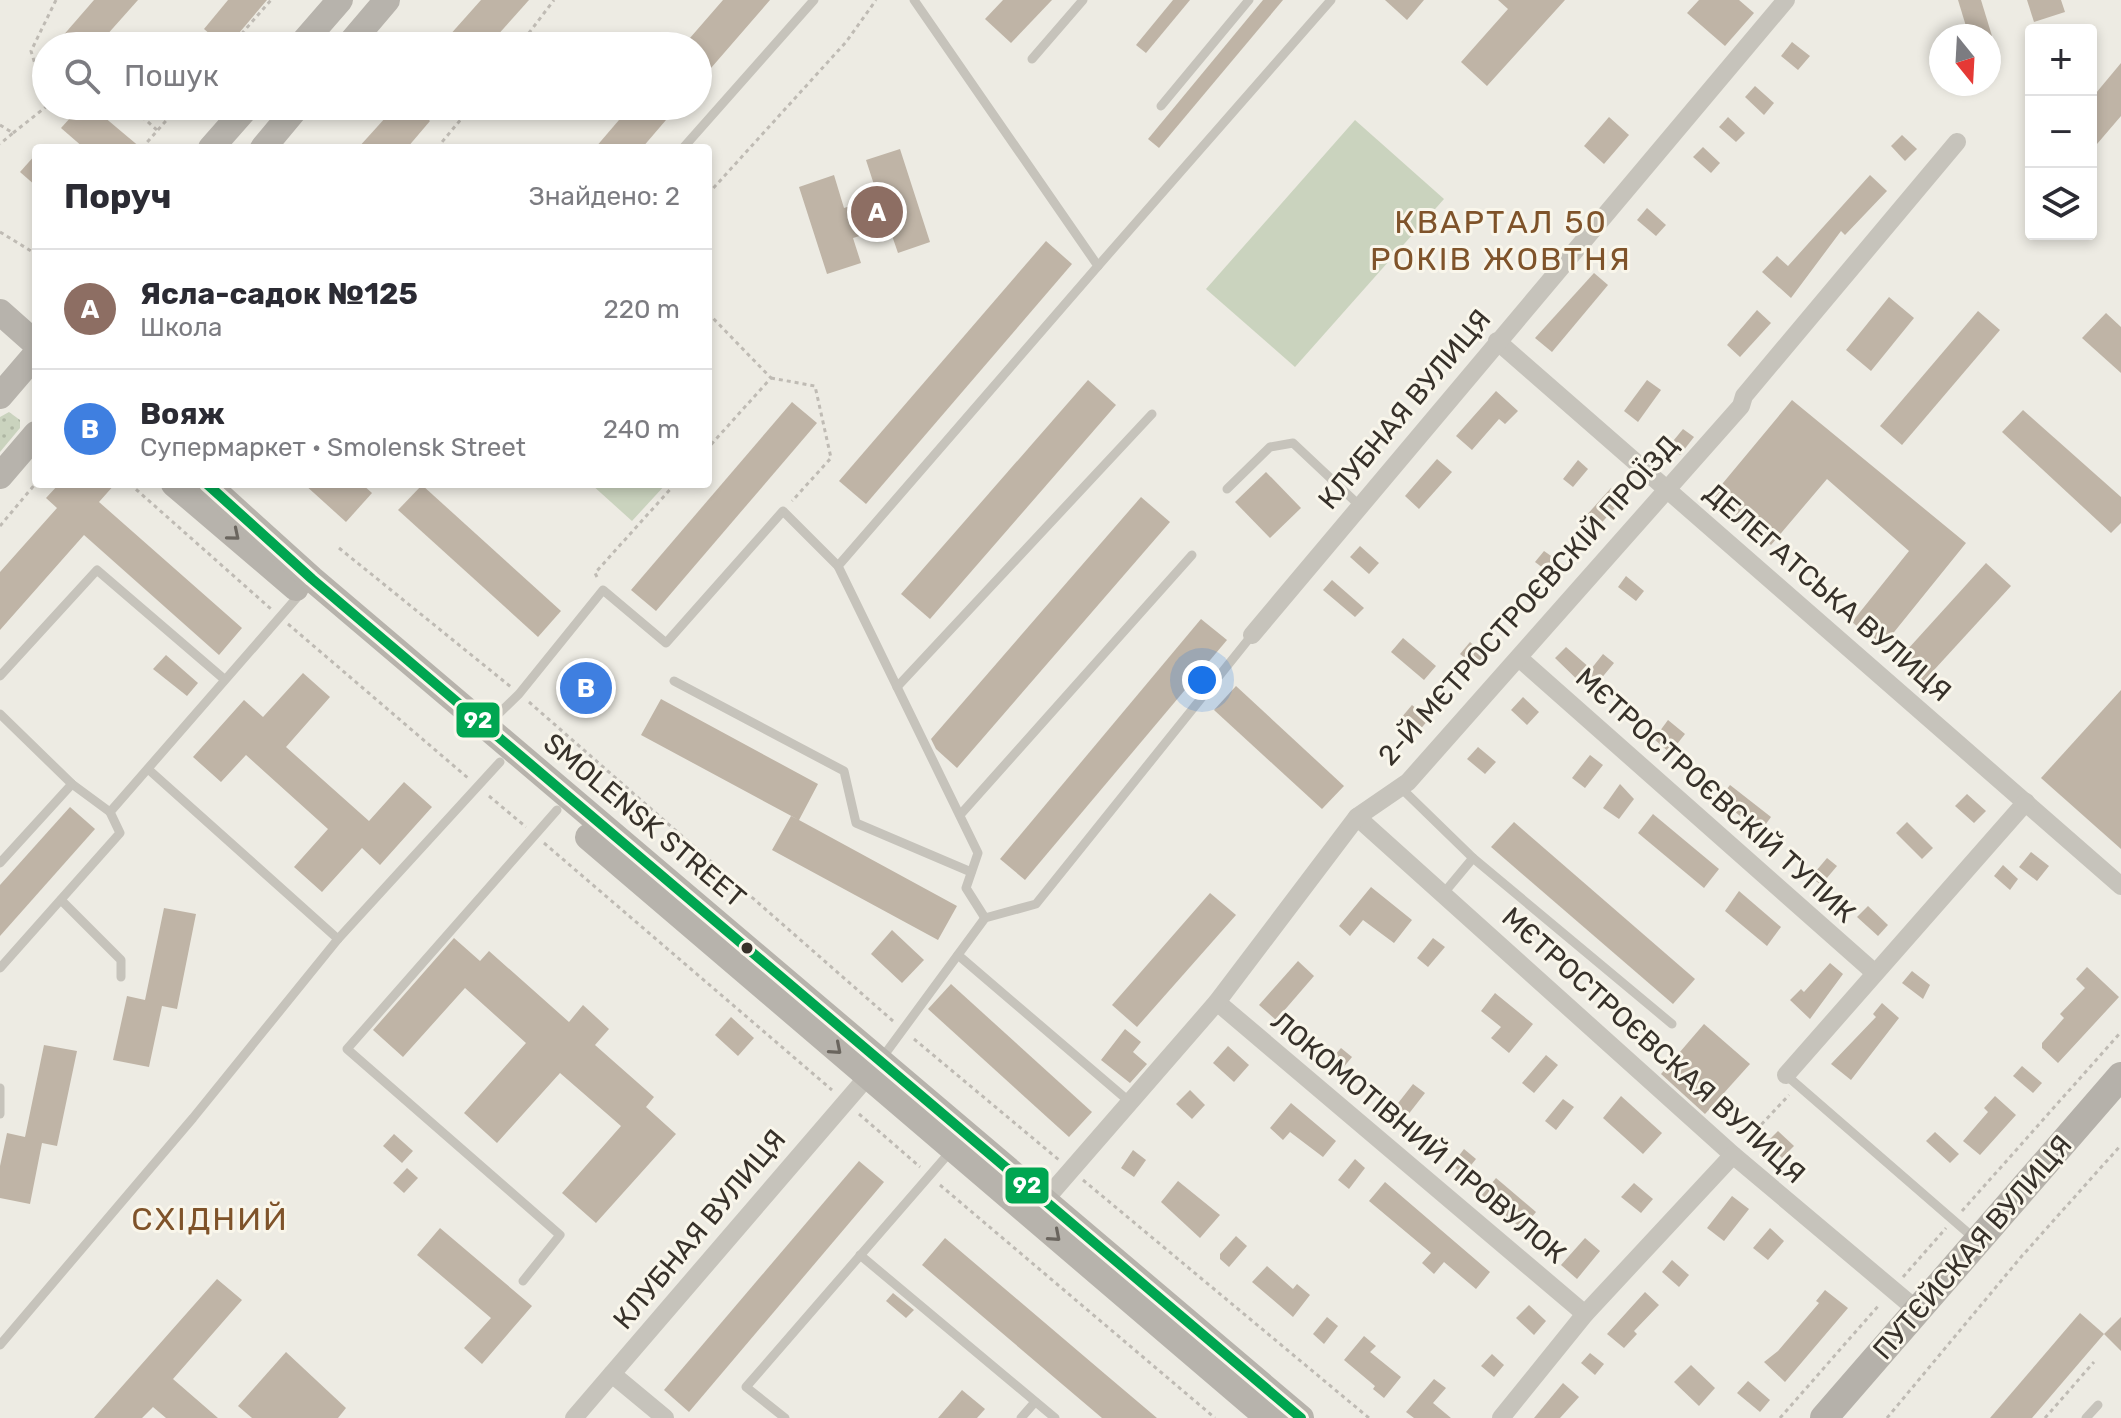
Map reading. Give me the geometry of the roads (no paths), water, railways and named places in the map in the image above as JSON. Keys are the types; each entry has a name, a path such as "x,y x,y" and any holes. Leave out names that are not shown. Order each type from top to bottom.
{"main road":[{"name":"ПУТЄЙСКАЯ ВУЛИЦЯ","path":"1824,1418 2121,1076"},
{"path":"1849,1418 2121,1104"}],"street":[{"path":"312,32 340,0"},
{"path":"360,32 387,0"},
{"name":"КЛУБНАЯ ВУЛИЦЯ","path":"1252,635 1786,0"},
{"path":"215,144 236,120"},
{"path":"266,144 286,120"},
{"name":"2-Й МЄТРОСТРОЄВСКІЙ ПРОЇЗД","path":"1044,1201 1217,1002 1357,817 1400,787 1519,658 1666,487 1741,406 1744,396 1957,142"},
{"path":"0,312 32,340"},
{"name":"ДЕЛЕГАТСЬКА ВУЛИЦЯ","path":"1497,341 2121,886"},
{"path":"0,396 32,359"},
{"path":"0,476 32,439"},
{"name":"SMOLENSK STREET","path":"179,488 485,726 874,1069"},
{"name":"SMOLENSK STREET","path":"211,488 307,586 500,762 959,1141 1268,1418"},
{"name":"МЄТРОСТРОЄВСКІЙ ТУПИК","path":"1519,658 1875,973"},
{"path":"1792,1081 1875,973 2026,802"},
{"name":"МЄТРОСТРОЄВСКАЯ ВУЛИЦЯ","path":"1357,817 1733,1155 1917,1310"},
{"name":"ЛОКОМОТІВНИЙ ПРОВУЛОК","path":"1217,1002 1585,1314"},
{"name":"КЛУБНАЯ ВУЛИЦЯ","path":"574,1418 874,1069"},
{"name":"SMOLENSK STREET","path":"959,1141 1044,1201 1301,1418"},
{"path":"1501,1418 1585,1314 1733,1155"},
{"path":"612,1374 665,1418"}],"lane":[{"path":"712,115 814,0"},
{"path":"914,0 1098,266"},
{"path":"1032,59 1083,0"},
{"path":"1161,106 1249,0"},
{"path":"838,566 1331,0"},
{"path":"687,144 708,120"},
{"path":"897,687 1152,414"},
{"path":"1227,489 1270,447 1293,443 1360,506"},
{"path":"485,726 519,694 603,590 666,643 783,511 838,566 978,853 966,888 985,918"},
{"path":"960,815 1192,555"},
{"path":"0,676 97,570 224,679"},
{"path":"110,812 307,586"},
{"path":"874,1069 985,918 1036,904 1252,635"},
{"path":"674,681 844,771 856,823 971,872"},
{"path":"0,714 72,784 110,812 120,833 0,968"},
{"path":"0,1345 193,1118 338,939 500,762"},
{"path":"148,769 338,939"},
{"path":"0,863 72,784"},
{"path":"1400,787 1473,858 1672,1024"},
{"path":"523,1281 560,1235 347,1049 557,810"},
{"path":"1443,894 1473,858"},
{"path":"61,900 121,960 121,977"},
{"path":"958,955 1131,1103"},
{"path":"1792,1081 1977,1241"},
{"path":"0,1088 0,1114"},
{"path":"785,1418 746,1387 959,1141"},
{"path":"860,1255 1055,1418"},
{"path":"1021,1418 1035,1402"},
{"path":"2086,1418 2098,1405"}],"place":[{"name":"Ясла-садок №125","path":"877,212"},
{"name":"Вояж","path":"586,688"}],"district":[{"name":"КВАРТАЛ 50 РОКІВ ЖОВТНЯ","path":"1501,240"},
{"name":"СХІДНИЙ","path":"210,1219"}]}
